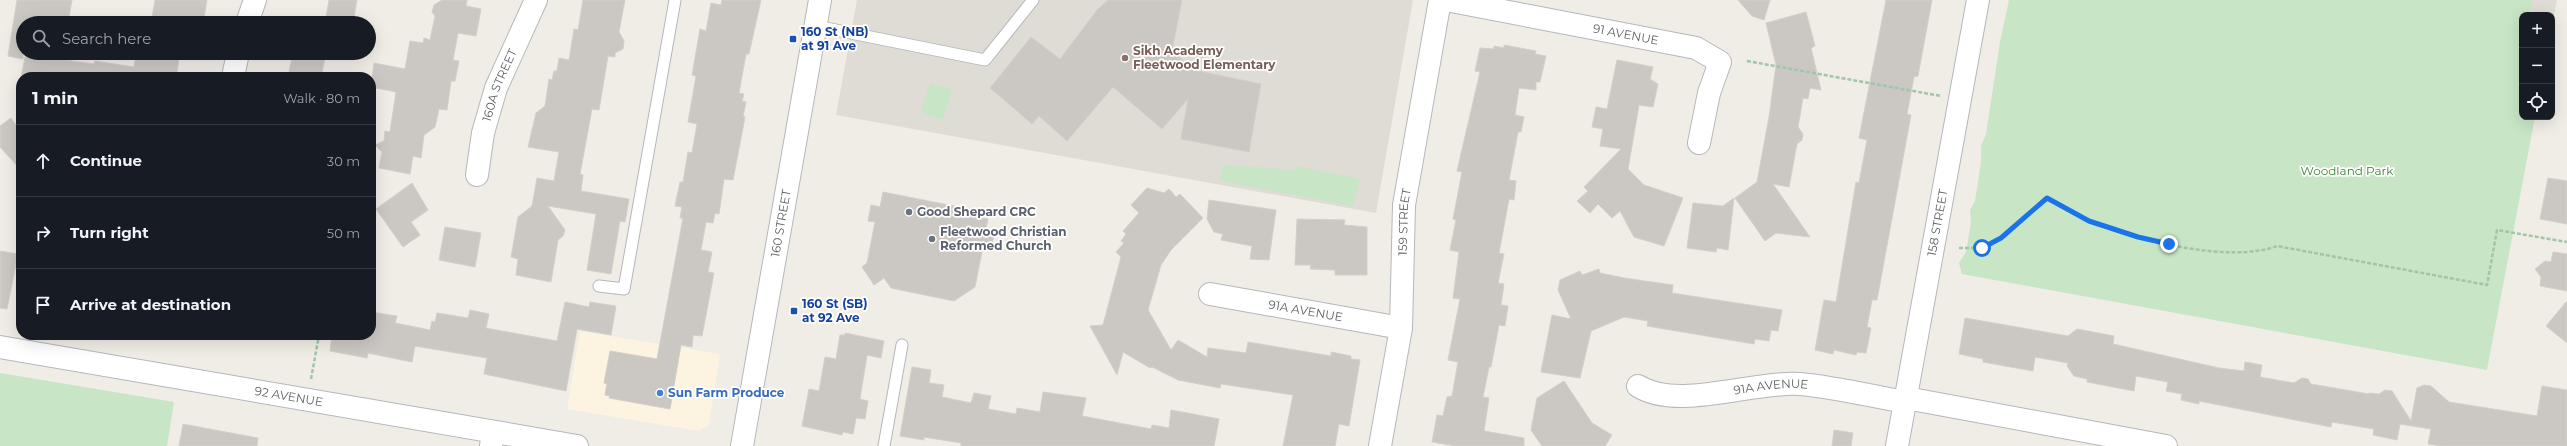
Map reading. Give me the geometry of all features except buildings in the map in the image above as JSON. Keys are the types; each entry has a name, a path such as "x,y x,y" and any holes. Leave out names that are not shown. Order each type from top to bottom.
{"street":[{"path":"249,16 255,0"},
{"name":"160A STREET","path":"477,175 483,133 496,88 536,0"},
{"name":"160 STREET","path":"742,446 820,0"},
{"name":"159 STREET","path":"1380,446 1401,328 1404,205 1440,0"},
{"name":"91 AVENUE","path":"1446,0 1696,48 1708,54 1720,62 1709,93 1699,143"},
{"name":"158 STREET","path":"1898,446 1978,0"},
{"path":"234,72 237,60"},
{"name":"91A AVENUE","path":"1210,294 1401,328"},
{"name":"92 AVENUE","path":"0,347 492,439 577,446"},
{"name":"91A AVENUE","path":"1638,386 1657,394 1684,396 1777,384 1800,384 1906,400 2166,446"}],"lane":[{"path":"599,286 624,289 675,0"},
{"path":"816,26 985,60 1033,0"},
{"path":"884,446 902,345"}],"path":[{"path":"1747,61 1946,97"},
{"path":"1959,248 1982,248 1993,244 2047,198 2089,221 2138,237 2169,244 2231,252 2263,252 2277,246 2487,285 2498,230 2567,242"},
{"path":"311,379 318,340"}],"shaded area":[{"name":"Sikh Academy Fleetwood Elementary","path":"857,0 1413,0 1376,213 836,115"},
{"path":"2465,0 2557,0 2555,12 2532,12"},
{"path":"580,331 720,354 709,425 699,431 567,409"}],"green space":[{"name":"Woodland Park","path":"2009,0 2532,0 2530,12 2519,12 2519,120 2534,120 2487,370 1962,274 1959,263 1966,252 1971,222 1970,210 1975,201 1981,162 1981,146 1986,134 2000,42"},
{"path":"930,83 952,89 943,120 921,112"},
{"path":"1223,165 1294,171 1296,166 1360,179 1353,206 1220,181"},
{"path":"0,373 174,402 167,446 0,446"}],"place":[{"name":"160 St (NB) at 91 Ave","path":"793,39"},
{"name":"Sikh Academy Fleetwood Elementary","path":"1125,58"},
{"name":"Good Shepard CRC","path":"909,212"},
{"name":"Fleetwood Christian Reformed Church","path":"932,239"},
{"name":"160 St (SB) at 92 Ave","path":"794,311"},
{"name":"Sun Farm Produce","path":"660,393"}],"route":[{"path":"1982,248 1993,244 2001,238 2041,201 2047,198 2055,201 2076,215 2089,221 2113,230 2169,244"}]}
